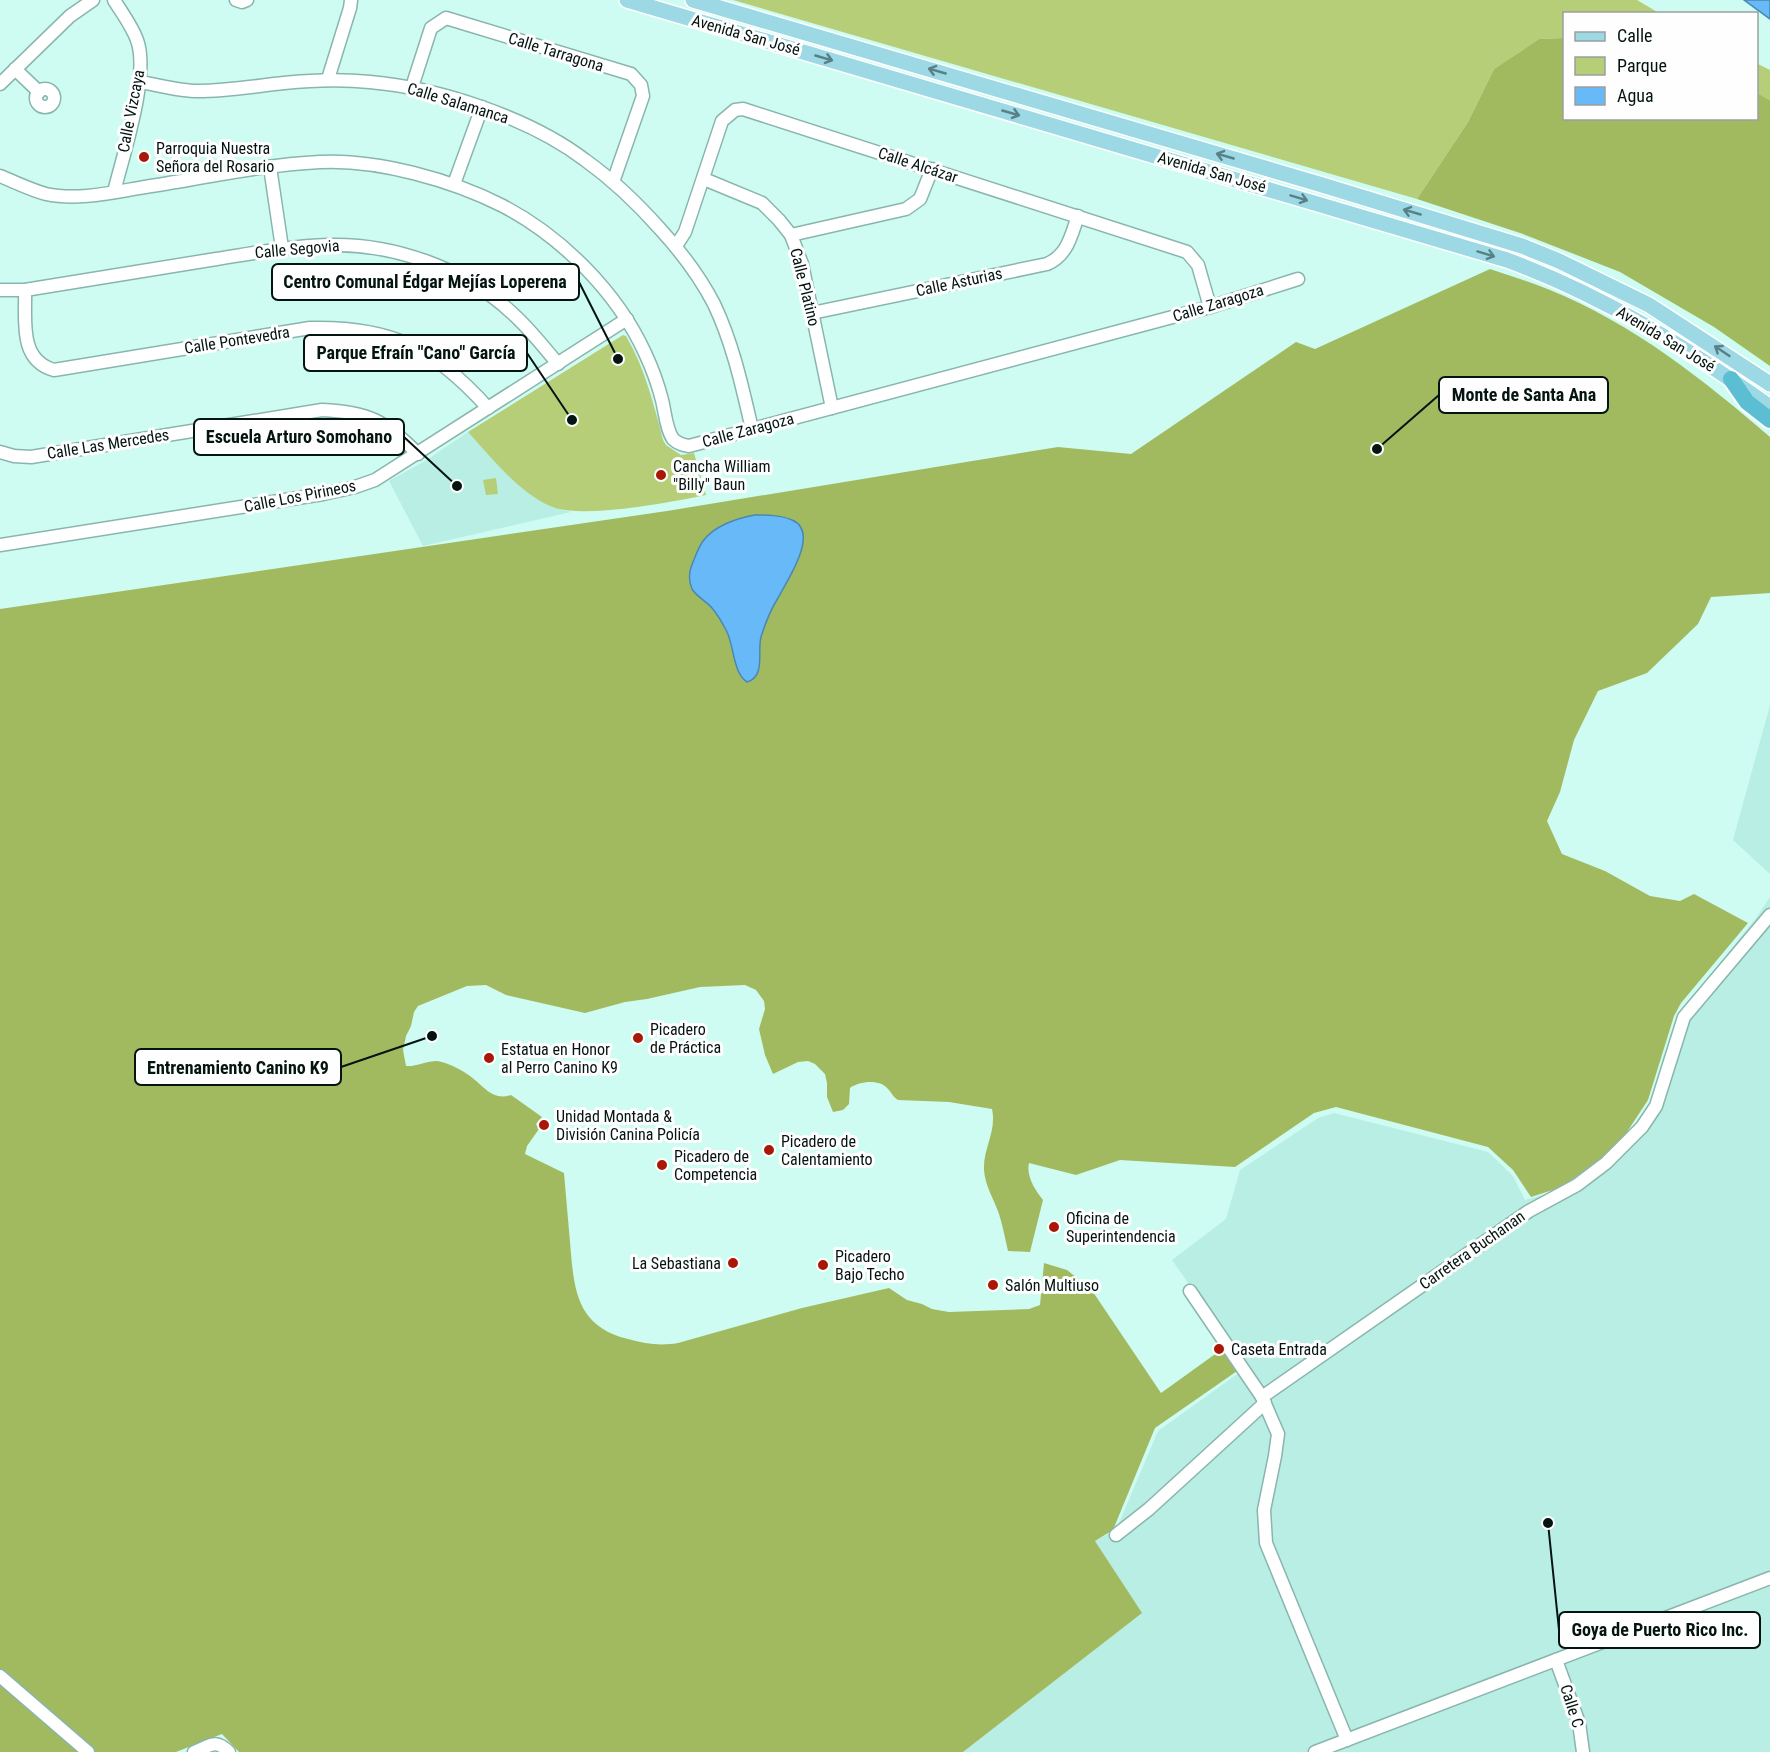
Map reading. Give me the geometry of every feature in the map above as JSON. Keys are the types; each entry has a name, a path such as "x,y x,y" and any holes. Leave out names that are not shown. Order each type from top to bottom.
{"highway":[{"path":"1731,379 1748,402 1770,420"}],"main road":[{"name":"Avenida San José","path":"627,0 1507,260 1567,283 1653,328 1770,407"},
{"name":"Avenida San José","path":"693,0 1307,180 1522,246 1559,261 1649,305 1770,384"}],"street":[{"path":"0,84 70,16 93,0"},
{"name":"Calle Vizcaya","path":"114,0 137,39 141,55 140,82 114,192"},
{"path":"236,0 242,2 247,0"},
{"path":"328,79 351,0"},
{"name":"Calle Tarragona","path":"412,87 431,28 446,18 631,74 641,84 643,96 613,182"},
{"path":"15,69 39,92"},
{"name":"Calle Salamanca","path":"140,82 196,91 328,79 412,87 482,107 522,123 555,141 584,158 643,209 676,246 702,284 725,329 740,375 752,429"},
{"path":"454,184 482,107"},
{"name":"Calle Alcázar","path":"676,246 685,232 722,121 739,109 1187,252 1198,265 1210,307"},
{"name":"Calle Zaragoza","path":"0,176 46,194 84,196 270,167 321,162 368,164 454,184 504,207 557,242 598,282 627,319 645,353 653,372 670,434 680,444 689,446 1210,307 1298,279"},
{"path":"270,167 282,248"},
{"path":"791,235 906,209 920,199 932,169"},
{"name":"Calle Platino","path":"704,179 762,203 791,235 802,264 832,408"},
{"name":"Calle Asturias","path":"812,313 1047,264 1063,253 1068,246 1078,216"},
{"name":"Calle Segovia","path":"0,290 25,290 282,248 327,245 371,247 439,266 474,284 511,311 558,364"},
{"name":"Calle Pontevedra","path":"25,290 27,346 36,360 46,368 54,370 310,328 351,328 402,341 430,355 455,373 488,408"},
{"name":"Calle Los Pirineos","path":"0,545 337,491 375,480 627,319"},
{"name":"Calle Las Mercedes","path":"0,452 31,457 322,410 349,412 370,417 395,431 418,454"},
{"name":"Carretera Buchanan","path":"1116,1536 1149,1509 1264,1400 1529,1211 1577,1185 1606,1163 1642,1127 1656,1106 1684,1017 1770,915"},
{"path":"1190,1291 1264,1400 1278,1434 1264,1510 1266,1543 1347,1740"},
{"path":"1315,1752 1770,1578"},
{"name":"Calle C","path":"1556,1660 1579,1723 1583,1752"},
{"path":"0,1676 88,1752"},
{"path":"194,1752 216,1743 229,1752"}],"shaded area":[{"path":"468,432 505,472 527,491 553,507 571,512 423,546 389,481 425,461"},
{"path":"1770,705 1770,874 1733,840"},
{"path":"1770,897 1770,1752 963,1752 1141,1613 1095,1541 1116,1530 1158,1431 1247,1367 1172,1260 1226,1219 1240,1170 1318,1118 1334,1113 1488,1152 1513,1176 1525,1200 1563,1189 1604,1159 1632,1131 1652,1101 1679,1014 1756,918"}],"green space":[{"path":"733,0 1637,0 1657,12 1563,12 1563,38 1539,39 1494,69 1468,122 1417,199"},
{"path":"1563,38 1563,120 1758,120 1758,94 1770,100 1770,366 1714,327 1620,272 1523,234 1417,199 1468,122 1494,69 1539,39"},
{"path":"1758,64 1770,70 1770,100 1758,94"},
{"path":"1490,269 1543,287 1610,319 1666,354 1770,437 1770,593 1711,597 1698,624 1647,673 1598,691 1574,740 1560,792 1547,821 1562,854 1605,871 1650,896 1680,901 1694,894 1748,923 1681,1003 1674,1016 1648,1100 1625,1135 1604,1156 1562,1187 1531,1197 1513,1170 1488,1147 1336,1107 1314,1113 1235,1167 1120,1160 1076,1175 1029,1163 1030,1178 1043,1200 1030,1252 1008,1251 984,1170 993,1125 992,1109 949,1102 898,1100 884,1086 870,1082 850,1088 849,1104 843,1110 833,1112 827,1097 825,1074 815,1064 808,1061 798,1062 773,1074 765,1055 759,1029 765,1009 764,1001 756,990 745,985 700,987 625,1002 585,1013 506,995 486,985 467,986 418,1006 414,1012 403,1050 406,1066 437,1061 449,1064 467,1074 492,1094 511,1095 542,1117 536,1124 539,1129 527,1146 525,1154 564,1173 571,1259 576,1289 587,1315 610,1333 647,1343 678,1343 802,1308 889,1288 907,1300 949,1312 1029,1309 1040,1305 1044,1263 1067,1270 1091,1289 1161,1393 1225,1347 1240,1369 1155,1428 1113,1530 1095,1541 1142,1613 963,1752 239,1752 222,1734 176,1752 0,1752 0,609 667,511 1058,447 1131,454 1296,342 1315,349"},
{"path":"623,335 633,348 644,374 663,440 666,445 681,455 694,453 706,495 604,511 564,510 550,506 516,483 468,432"},
{"path":"496,478 498,494 486,495 483,480"}],"water":[{"path":"1744,0 1770,0 1770,19"},
{"path":"755,515 779,516 792,520 800,526 803,535 799,558 768,617 763,632 757,675 747,682 739,672 724,626 712,608 692,589 690,576 698,549 713,531 741,518"}],"place":[{"name":"Parroquia Nuestra Señora del Rosario","path":"144,157"},
{"name":"Centro Comunal Édgar Mejías Loperena","path":"618,359"},
{"name":"Parque Efraín \"Cano\" García","path":"572,420"},
{"name":"Monte de Santa Ana","path":"1377,449"},
{"name":"Cancha William \"Billy\" Baun","path":"661,475"},
{"name":"Escuela Arturo Somohano","path":"457,486"},
{"name":"Entrenamiento Canino K9","path":"432,1036"},
{"name":"Picadero de Práctica","path":"638,1038"},
{"name":"Estatua en Honor al Perro Canino K9","path":"489,1058"},
{"name":"Unidad Montada & División Canina Policía","path":"544,1125"},
{"name":"Picadero de Calentamiento","path":"769,1150"},
{"name":"Picadero de Competencia","path":"662,1165"},
{"name":"Oficina de Superintendencia","path":"1054,1227"},
{"name":"La Sebastiana","path":"733,1263"},
{"name":"Picadero Bajo Techo","path":"823,1265"},
{"name":"Salón Multiuso","path":"993,1285"},
{"name":"Caseta Entrada","path":"1219,1349"},
{"name":"Goya de Puerto Rico Inc.","path":"1548,1523"}]}
